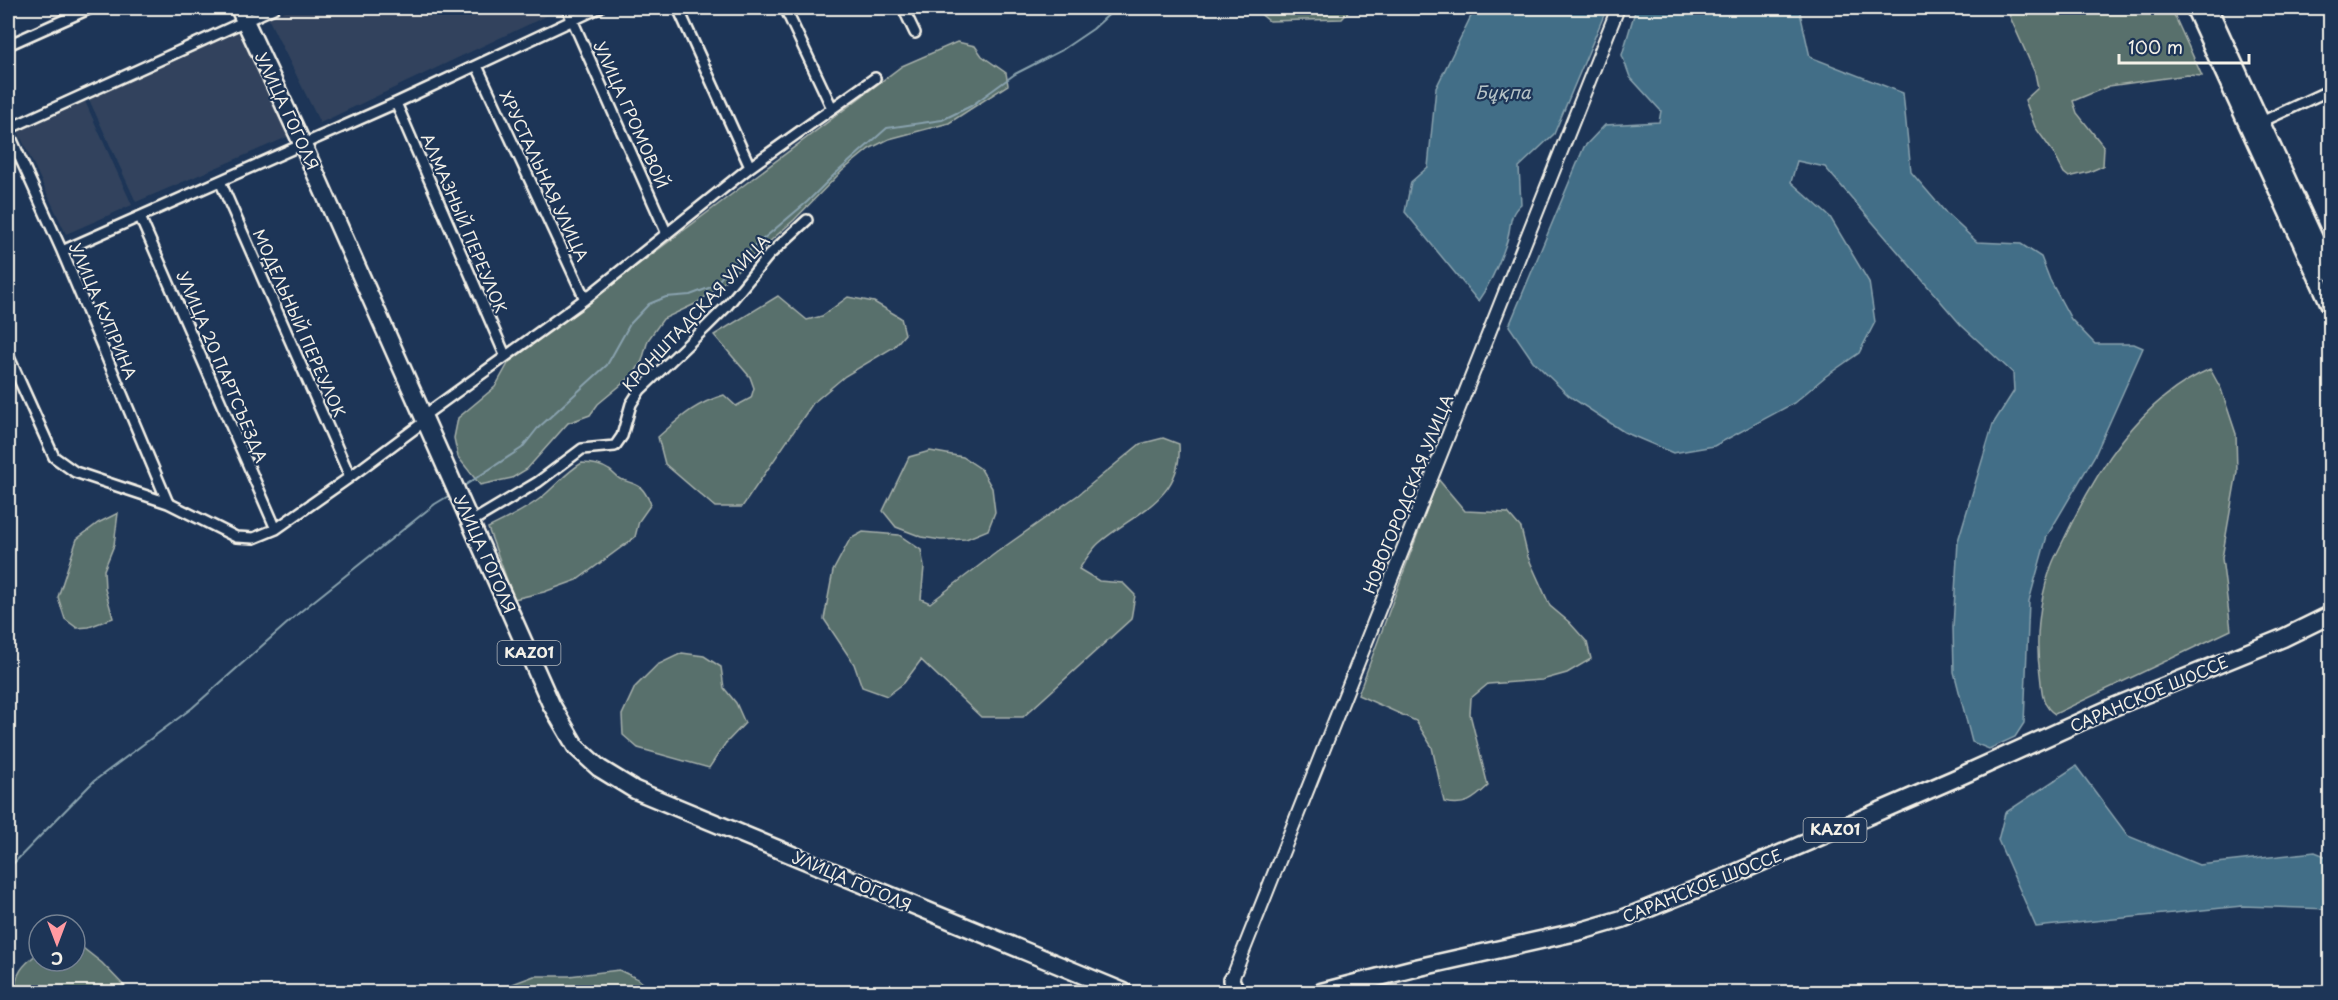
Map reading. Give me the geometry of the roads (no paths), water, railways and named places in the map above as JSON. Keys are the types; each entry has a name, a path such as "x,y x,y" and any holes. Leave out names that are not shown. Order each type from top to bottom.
{"highway":[{"name":"УЛИЦА ГОГОЛЯ","path":"242,14 302,143 551,704 576,747 599,768 635,790 1124,993"},
{"name":"САРАНСКОЕ ШОССЕ","path":"1321,993 1411,969 1581,931 1622,919 1729,876 2111,708 2283,638 2331,615"}],"main road":[{"path":"2194,8 2331,272"},
{"path":"2209,8 2331,306"}],"street":[{"path":"8,45 74,11 91,8"},
{"path":"8,130 242,14 274,8"},
{"name":"УЛИЦА ГРОМОВОЙ","path":"567,8 667,234"},
{"path":"62,251 396,103 599,8"},
{"path":"678,8 750,167"},
{"path":"785,8 832,108"},
{"path":"903,8 915,33"},
{"name":"НОВОГОРОДСКАЯ УЛИЦА","path":"1232,988 1618,8"},
{"name":"ХРУСТАЛЬНАЯ УЛИЦА","path":"477,66 585,299"},
{"path":"8,355 54,457 75,472 168,503 236,537 254,538 276,529 350,477 505,356 585,299 750,167 875,78"},
{"path":"2255,125 2331,90"},
{"name":"АЛМАЗНЫЙ ПЕРЕУЛОК","path":"396,103 505,356"},
{"name":"УЛИЦА КУПРИНА","path":"8,130 62,251 168,503"},
{"name":"МОДЕЛЬНЫЙ ПЕРЕУЛОК","path":"220,181 350,477"},
{"name":"УЛИЦА 20 ПАРТСЪЕЗДА","path":"140,217 276,529"},
{"name":"КРОНШТАДСКАЯ УЛИЦА","path":"471,522 538,482 582,449 590,446 609,448 615,446 621,436 631,404 639,390 727,306 769,255 807,220"}],"water":[{"name":"Бұқпа","path":"1475,8 1607,8 1554,134 1519,167 1521,204 1512,218 1508,238 1497,266 1478,301 1405,212 1411,182 1428,167 1436,88"},
{"path":"1636,8 1799,8 1810,57 1903,93 1911,172 1946,213 1977,242 2021,244 2041,257 2050,280 2071,319 2095,344 2134,344 2143,348 2095,455 2047,536 2029,601 2024,723 2015,737 1989,749 1972,742 1954,672 1953,627 1958,541 1993,424 2014,391 2013,373 1961,325 1825,167 1797,161 1791,182 1830,217 1869,282 1875,322 1859,353 1826,376 1794,403 1714,446 1673,453 1624,432 1569,396 1533,361 1509,326 1584,147 1605,125 1659,122 1661,111 1630,77 1622,55"},
{"path":"2076,766 2128,836 2199,865 2315,852 2330,858 2330,909 2242,906 2036,927 1998,840 2005,813"}],"waterway":[{"path":"464,486 522,448 537,429 607,365 630,324 649,304 666,297 690,295 714,286 730,267 807,202 887,128 942,120 971,106 1015,74 1062,50 1093,29 1116,8"},
{"path":"8,869 94,781 192,708 300,612 435,504 450,495"}]}
